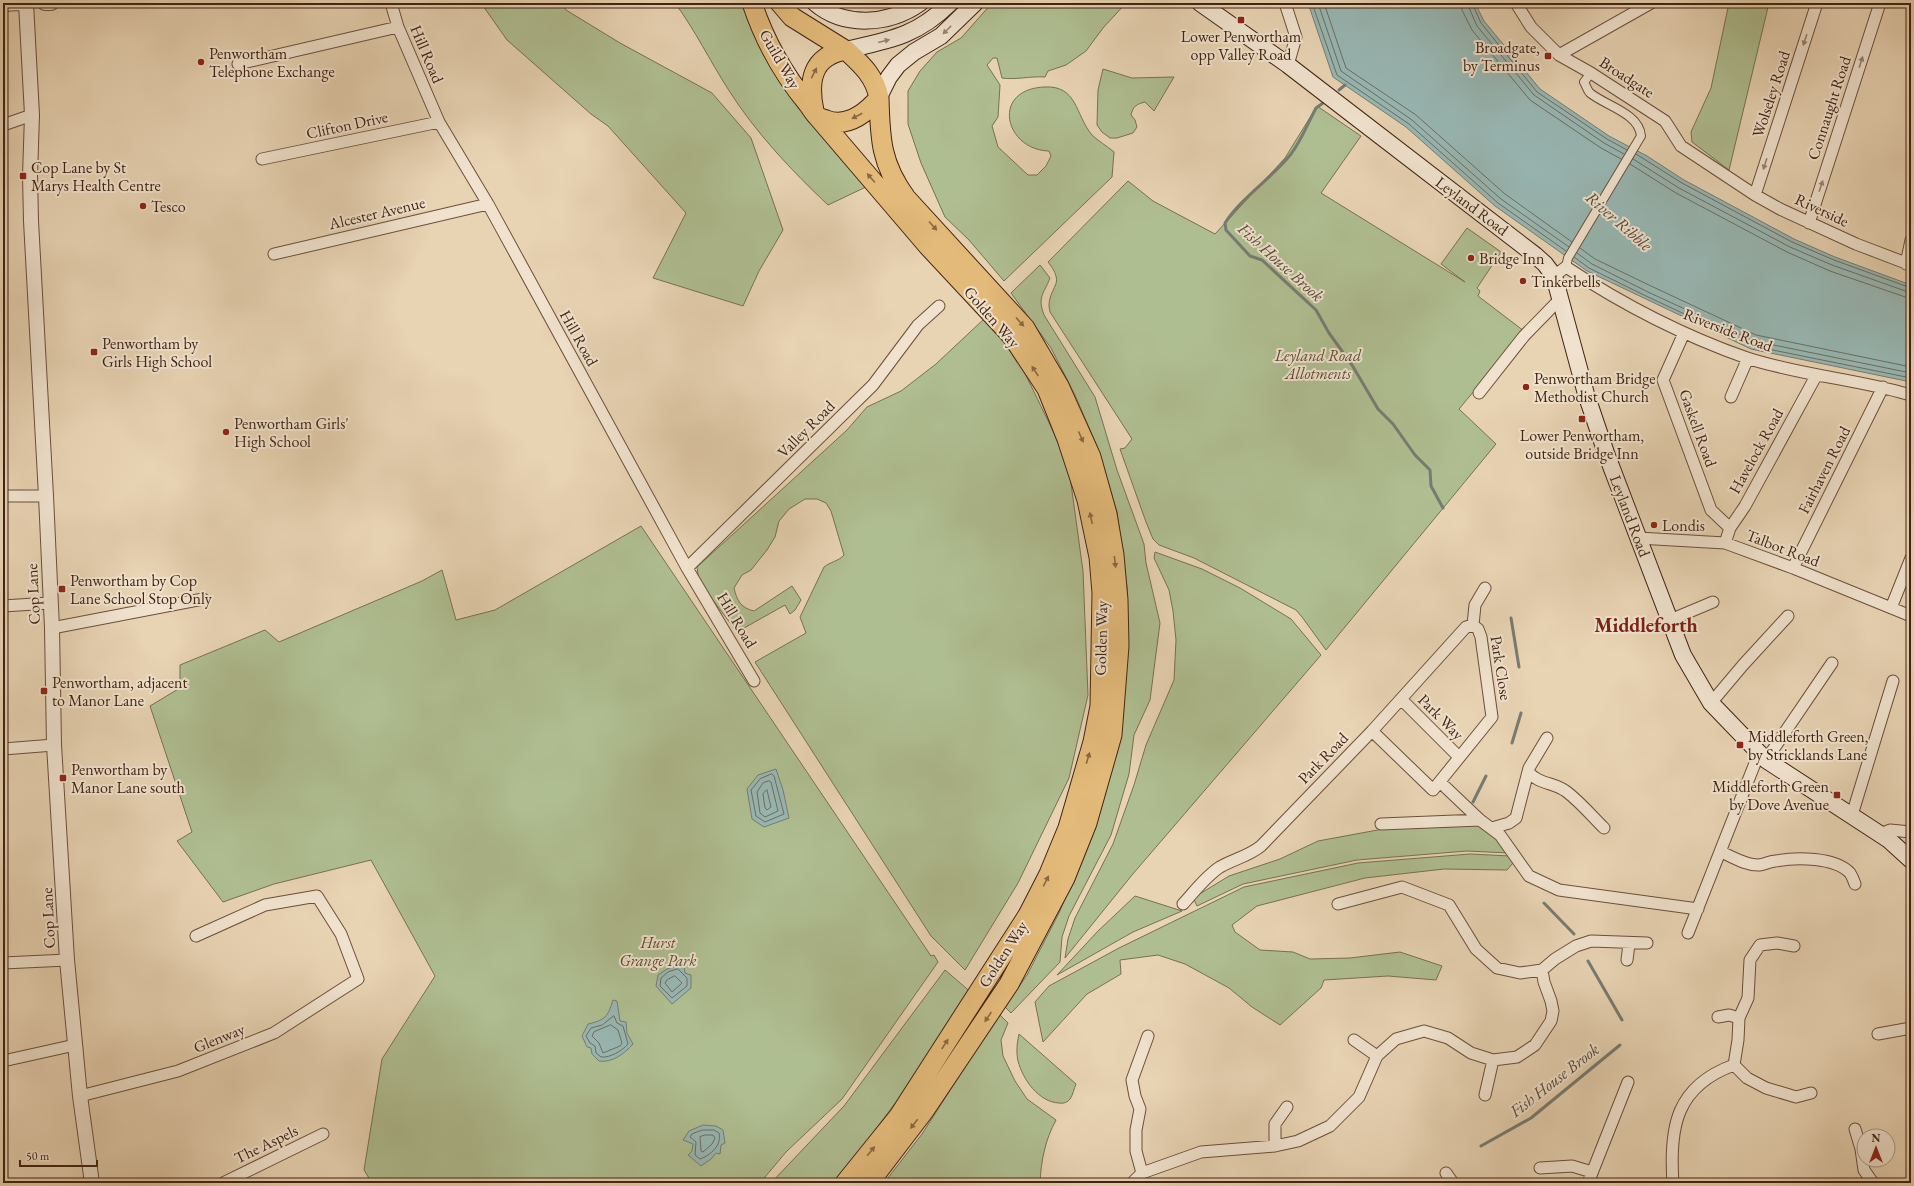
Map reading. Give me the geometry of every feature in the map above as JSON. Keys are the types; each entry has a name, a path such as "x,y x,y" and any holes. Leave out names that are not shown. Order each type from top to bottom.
{"highway":[{"name":"Guild Way","path":"752,3 758,21 793,86 816,114"},
{"name":"Guild Way","path":"780,3 792,17 845,50"},
{"path":"845,50 871,75 879,97 863,113 853,119 843,122 831,121 816,114 810,85 812,75 818,66 827,58 845,50"},
{"name":"Golden Way","path":"869,1183 924,1111 1009,984 1065,878 1087,824 1112,734 1120,646 1114,555 1107,514 1091,457 1059,386 1025,328 906,198 895,182 881,147 879,97"},
{"name":"Golden Way","path":"816,114 928,246 1012,336 1047,389 1067,439 1087,500 1099,557 1102,593 1100,706 1093,742 1068,828 1049,874 1028,915 899,1116 845,1183"}],"main road":[{"path":"815,3 837,17 856,20 889,18 902,14 920,3"},
{"path":"845,50 886,41 908,34 924,25 950,3"},
{"name":"Golden Way","path":"879,97 889,77 904,59 941,36 975,3"},
{"name":"Leyland Road","path":"1200,3 1288,65 1546,264 1563,267 1560,299 1586,394 1606,453 1684,655 1711,702 1763,757 1880,834 1911,860"}],"street":[{"path":"3,4 19,3"},
{"name":"Cop Lane","path":"26,3 32,116 30,176 31,213 52,628 54,745 67,960 80,1096 92,1183"},
{"path":"45,3 50,3"},
{"name":"Hill Road","path":"391,3 398,26 439,122 488,204 687,568 754,681"},
{"path":"1284,3 1296,37 1288,65"},
{"name":"Broadgate","path":"1516,3 1530,27 1559,55 1591,73 1665,121 1681,146 1724,175"},
{"path":"1559,55 1651,3"},
{"name":"Wolseley Road","path":"1755,195 1817,3"},
{"name":"Connaught Road","path":"1809,223 1880,3"},
{"path":"238,64 398,26"},
{"path":"1563,267 1641,136 1641,130 1633,119 1589,92 1584,82 1591,73"},
{"path":"3,125 32,116"},
{"name":"Clifton Drive","path":"262,159 439,122"},
{"name":"Riverside","path":"1724,175 1755,195 1809,223 1908,265"},
{"name":"Alcester Avenue","path":"274,254 488,204"},
{"path":"1908,265 1911,240"},
{"name":"Riverside Road","path":"1563,267 1604,291 1684,333 1748,358 1816,376 1883,387 1907,394"},
{"path":"1479,393 1524,336 1560,299"},
{"name":"Valley Road","path":"687,568 873,385 918,325 939,306"},
{"name":"Gaskell Road","path":"1684,333 1663,380 1710,510 1730,528"},
{"path":"1731,397 1748,358"},
{"name":"Havelock Road","path":"1725,543 1730,528 1745,506 1816,376"},
{"name":"Fairhaven Road","path":"1793,568 1883,387"},
{"path":"3,496 46,496"},
{"name":"Talbot Road","path":"1638,538 1725,543 1793,568 1911,616"},
{"path":"1891,608 1911,558"},
{"path":"1473,625 1475,606 1485,588"},
{"path":"52,628 203,599"},
{"path":"1670,620 1713,602"},
{"path":"3,606 50,603"},
{"path":"1711,702 1788,616"},
{"name":"Park Close","path":"1372,731 1466,627 1473,625 1478,629 1481,637 1492,717 1440,782"},
{"path":"1688,933 1721,852 1763,757 1832,663"},
{"path":"1852,815 1893,681"},
{"name":"Park Way","path":"1401,699 1459,757"},
{"name":"Park Road","path":"1183,904 1213,872 1221,866 1251,854 1262,846 1372,731 1433,790 1440,782"},
{"path":"1492,828 1509,823 1516,818 1532,761 1547,738"},
{"path":"3,749 54,745"},
{"path":"1528,772 1541,783 1560,788 1567,792 1604,828"},
{"path":"1440,782 1480,820 1500,834 1529,876 1559,890 1698,909"},
{"path":"1381,824 1480,820"},
{"path":"1880,834 1890,830 1911,832"},
{"path":"1721,852 1744,862 1760,865 1774,861 1796,858 1824,861 1840,866 1850,873 1855,884"},
{"path":"1338,904 1402,888 1449,905 1476,949 1498,968 1520,973 1542,970 1555,959 1576,946 1591,941 1629,944 1648,943"},
{"name":"Glenway","path":"80,1096 178,1071 274,1033 358,979 341,934 317,896 265,904 196,936"},
{"path":"1734,1065 1738,1040 1739,1018 1748,998 1750,960 1760,946 1777,943 1794,946"},
{"path":"1627,960 1629,944"},
{"path":"3,963 67,960"},
{"path":"1132,1183 1142,1173 1201,1152 1275,1146 1298,1141 1330,1126 1359,1097 1377,1056 1396,1039 1424,1031 1448,1038 1471,1053 1493,1060 1517,1057 1535,1045 1551,1020 1553,1011 1542,970"},
{"path":"1718,1017 1729,1015 1739,1018"},
{"path":"1878,1034 1911,1028"},
{"path":"1142,1173 1136,1151 1136,1130 1140,1109 1135,1096 1132,1080 1148,1036"},
{"path":"1354,1040 1377,1056"},
{"path":"3,1062 75,1045"},
{"path":"1485,1095 1493,1060"},
{"path":"1734,1065 1746,1078 1766,1088 1796,1097 1811,1093"},
{"path":"1673,1183 1672,1163 1674,1132 1682,1104 1705,1079 1722,1069 1734,1065"},
{"path":"1588,1183 1628,1082"},
{"path":"1275,1146 1275,1124 1287,1107"},
{"path":"1855,1129 1861,1148 1864,1170 1873,1183"},
{"name":"The Aspels","path":"223,1183 323,1134"},
{"path":"1540,1168 1572,1166 1592,1172"},
{"path":"1446,1173 1453,1183"}],"green space":[{"path":"481,3 562,3 566,10 620,43 712,93 751,138 783,230 759,271 743,306 653,278 686,213 608,126 591,114 507,40"},
{"path":"675,3 746,3 868,186 828,205 787,164 750,120 728,89"},
{"path":"992,3 1126,3 1103,28 1086,51 1066,65 1048,71 1045,77 1013,79 1002,78 997,58 993,58 987,65 1000,85 998,117 992,126 998,147 1028,175 1037,175 1046,166 1051,156 1049,151 1034,148 1022,141 1014,131 1010,120 1010,108 1016,98 1027,91 1044,87 1055,88 1063,91 1070,96 1086,127 1092,135 1114,152 1112,177 1004,281 969,240 945,217 921,163 908,124 908,91 920,71 937,52 961,38"},
{"path":"1729,3 1769,3 1729,170 1692,142 1691,132 1711,88"},
{"path":"1103,69 1132,78 1174,77 1154,111 1145,102 1134,107 1131,115 1135,120 1137,127 1133,133 1117,138 1110,138 1102,132 1097,125 1098,90"},
{"name":"Leyland Road Allotments","path":"1317,106 1361,136 1321,193 1465,282 1441,264 1467,228 1501,252 1477,288 1480,291 1478,296 1524,331 1459,409 1496,444 1326,650 1296,610 1194,558 1159,545 1153,539 1120,449 1125,448 1132,439 1050,312 1049,301 1057,280 1055,272 1048,262 1128,181 1153,201 1215,234 1285,158"},
{"path":"1040,265 1050,278 1041,299 1044,315 1095,397 1117,470 1144,544 1146,563 1160,623 1150,700 1134,735 1129,774 1111,835 1069,916 1062,937 1060,962 1011,1013 1005,1007 1027,975 1059,913 1088,844 1128,646 1127,587 1117,512 1097,446 1075,395 1051,348 1011,293"},
{"path":"985,318 1021,365 1068,462 1083,571 1088,695 1069,778 1018,883 965,970 931,936 755,662 806,633 800,617 824,567 840,559 844,555 831,511 826,503 817,499 805,499 789,509 779,521 775,537 767,550 751,570 742,575 734,588 740,603 746,608 754,611 792,586 801,600 795,610 790,614 785,605 737,632 699,582 697,567 847,430 867,407 901,391 936,364"},
{"name":"Hurst Grange Park","path":"641,526 931,956 934,955 938,962 842,1099 786,1152 760,1183 372,1183 364,1170 382,1059 435,976 371,860 274,884 223,902 177,841 192,832 150,706 180,688 180,665 265,630 279,642 422,581 442,570 456,620 495,610"},
{"path":"1155,552 1202,569 1240,588 1291,619 1321,655 1132,875 1065,958 1068,939 1075,918 1113,844 1134,785 1146,745 1174,680 1176,640 1173,611 1169,590 1154,558"},
{"path":"1481,823 1509,853 1467,851 1357,860 1243,884 1197,906 1193,898 1229,876 1280,859 1318,841 1383,829"},
{"path":"1470,854 1510,856 1513,863 1507,870 1444,869 1365,878 1257,906 1232,925 1235,932 1260,950 1293,952 1310,959 1350,958 1400,952 1442,966 1436,980 1388,976 1324,980 1321,988 1280,1025 1252,1007 1229,988 1185,964 1158,955 1120,960 1121,974 1087,994 1043,1042 1035,1002 1049,986 1119,948 1244,887 1358,863"},
{"path":"1135,896 1182,911 1133,932 1057,975 1098,931"},
{"path":"945,970 973,994 917,1074 848,1166 832,1183 771,1183 844,1106"},
{"path":"999,1014 1008,1023 1001,1040 1003,1056 1015,1081 1027,1099 1056,1120 1044,1151 1040,1183 884,1183 922,1134"},
{"path":"1019,1034 1076,1084 1072,1096 1068,1101 1064,1103 1052,1102 1045,1099 1033,1089 1020,1068 1018,1061 1017,1048"}],"water":[{"name":"River Ribble","path":"1308,3 1475,3 1484,21 1540,89 1609,136 1647,156 1684,180 1794,239 1835,257 1911,285 1911,382 1751,349 1587,271 1495,206 1406,127 1333,77"},
{"path":"776,769 783,790 789,818 764,827 752,819 747,789 758,775"},
{"path":"678,965 684,967 685,973 691,975 691,988 672,1004 656,986 658,975 667,969"},
{"path":"613,1000 617,1001 620,1021 626,1022 627,1033 633,1044 618,1057 609,1061 599,1061 592,1054 591,1048 587,1047 582,1036 588,1024 605,1017"},
{"path":"703,1125 716,1126 723,1130 725,1143 721,1145 720,1154 716,1153 711,1159 701,1166 688,1155 692,1151 693,1144 683,1140 689,1131"}],"waterway":[{"name":"Fish House Brook","path":"1339,90 1345,85"},
{"name":"Fish House Brook","path":"1323,103 1316,108 1295,149 1275,172 1248,196 1232,214 1225,223 1226,230 1250,256 1262,260 1316,310 1329,333 1352,365 1378,409 1393,424 1415,455 1430,470 1431,486 1443,508"},
{"name":"Fish House Brook","path":"1511,618 1519,667"},
{"name":"Fish House Brook","path":"1512,743 1521,713"},
{"name":"Fish House Brook","path":"1473,802 1486,776"},
{"name":"Fish House Brook","path":"1544,903 1574,934"},
{"name":"Fish House Brook","path":"1588,961 1622,1020"},
{"name":"Fish House Brook","path":"1481,1146 1531,1118 1620,1045"}],"place":[{"name":"Lower Penwortham opp Valley Road","path":"1241,20"},
{"name":"Broadgate, by Terminus","path":"1548,56"},
{"name":"Penwortham Telephone Exchange","path":"201,62"},
{"name":"Cop Lane by St Marys Health Centre","path":"23,176"},
{"name":"Tesco","path":"143,206"},
{"name":"Bridge Inn","path":"1471,258"},
{"name":"Tinkerbells","path":"1523,281"},
{"name":"Penwortham by Girls High School","path":"94,352"},
{"name":"Penwortham Bridge Methodist Church","path":"1526,387"},
{"name":"Lower Penwortham, outside Bridge Inn","path":"1582,419"},
{"name":"Penwortham Girls' High School","path":"226,432"},
{"name":"Londis","path":"1654,525"},
{"name":"Penwortham by Cop Lane School Stop Only","path":"62,589"},
{"name":"Penwortham, adjacent to Manor Lane","path":"44,691"},
{"name":"Middleforth Green, by Stricklands Lane","path":"1740,745"},
{"name":"Penwortham by Manor Lane south","path":"63,778"},
{"name":"Middleforth Green by Dove Avenue","path":"1837,795"}],"district":[{"name":"Middleforth","path":"1646,625"}]}
